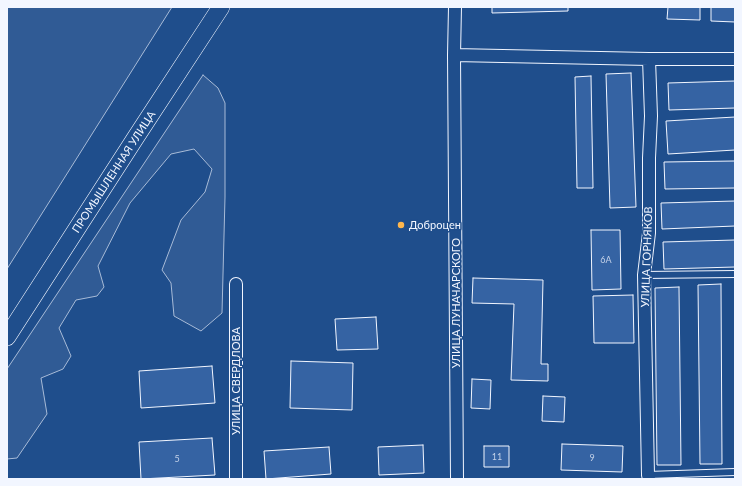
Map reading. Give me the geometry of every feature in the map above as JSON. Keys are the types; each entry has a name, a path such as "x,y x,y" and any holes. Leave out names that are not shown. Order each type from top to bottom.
{"main road":[{"name":"ПРОМЫШЛЕННАЯ УЛИЦА","path":"7,337 221,7"}],"street":[{"name":"УЛИЦА ЛУНАЧАРСКОГО","path":"455,7 454,55 457,479"},
{"path":"454,55 649,59 735,59"},
{"name":"УЛИЦА ГОРНЯКОВ","path":"648,477 644,275 649,233 649,158 651,116 649,59"},
{"name":"УЛИЦА СВЕРДЛОВА","path":"236,284 236,479"}],"lane":[{"path":"644,275 735,274"},
{"path":"648,477 735,472"}],"shaded area":[{"path":"7,7 172,7 7,269"},
{"path":"203,75 218,88 225,103 225,197 222,313 201,331 174,316 171,283 162,270 181,220 205,192 212,169 194,149 171,154 130,203 98,266 104,287 97,296 76,300 59,328 71,356 63,369 41,378 47,414 17,458 7,459 7,369"}],"building":[{"path":"492,7 568,7 568,11 492,13"},
{"path":"668,7 700,7 700,20 667,19"},
{"path":"711,7 735,7 735,22 711,21"},
{"path":"631,73 636,207 610,208 606,74"},
{"path":"591,76 593,188 577,188 575,77"},
{"path":"735,81 735,108 669,110 668,83"},
{"path":"735,117 735,150 668,154 666,121"},
{"path":"735,161 735,188 665,189 664,162"},
{"path":"735,201 735,226 662,229 661,203"},
{"path":"591,230 620,230 621,289 592,290"},
{"path":"735,240 735,267 664,269 663,242"},
{"path":"473,278 543,280 541,364 548,364 548,381 511,380 514,304 472,303"},
{"path":"721,284 722,464 700,464 698,285"},
{"path":"679,287 681,465 657,465 655,288"},
{"path":"633,295 634,343 594,343 593,296"},
{"path":"376,317 378,349 337,350 335,319"},
{"path":"291,361 353,363 352,410 290,408"},
{"path":"212,366 215,403 141,408 139,371"},
{"path":"472,379 491,380 490,409 471,408"},
{"path":"543,396 565,397 564,422 542,421"},
{"path":"212,438 215,475 141,479 139,442"},
{"path":"562,444 623,446 622,472 561,470"},
{"path":"423,445 424,473 379,475 378,447"},
{"path":"484,446 509,446 509,467 484,467"},
{"path":"329,447 331,474 266,479 264,451"}],"place":[{"name":"Доброцен","path":"401,225"}]}
